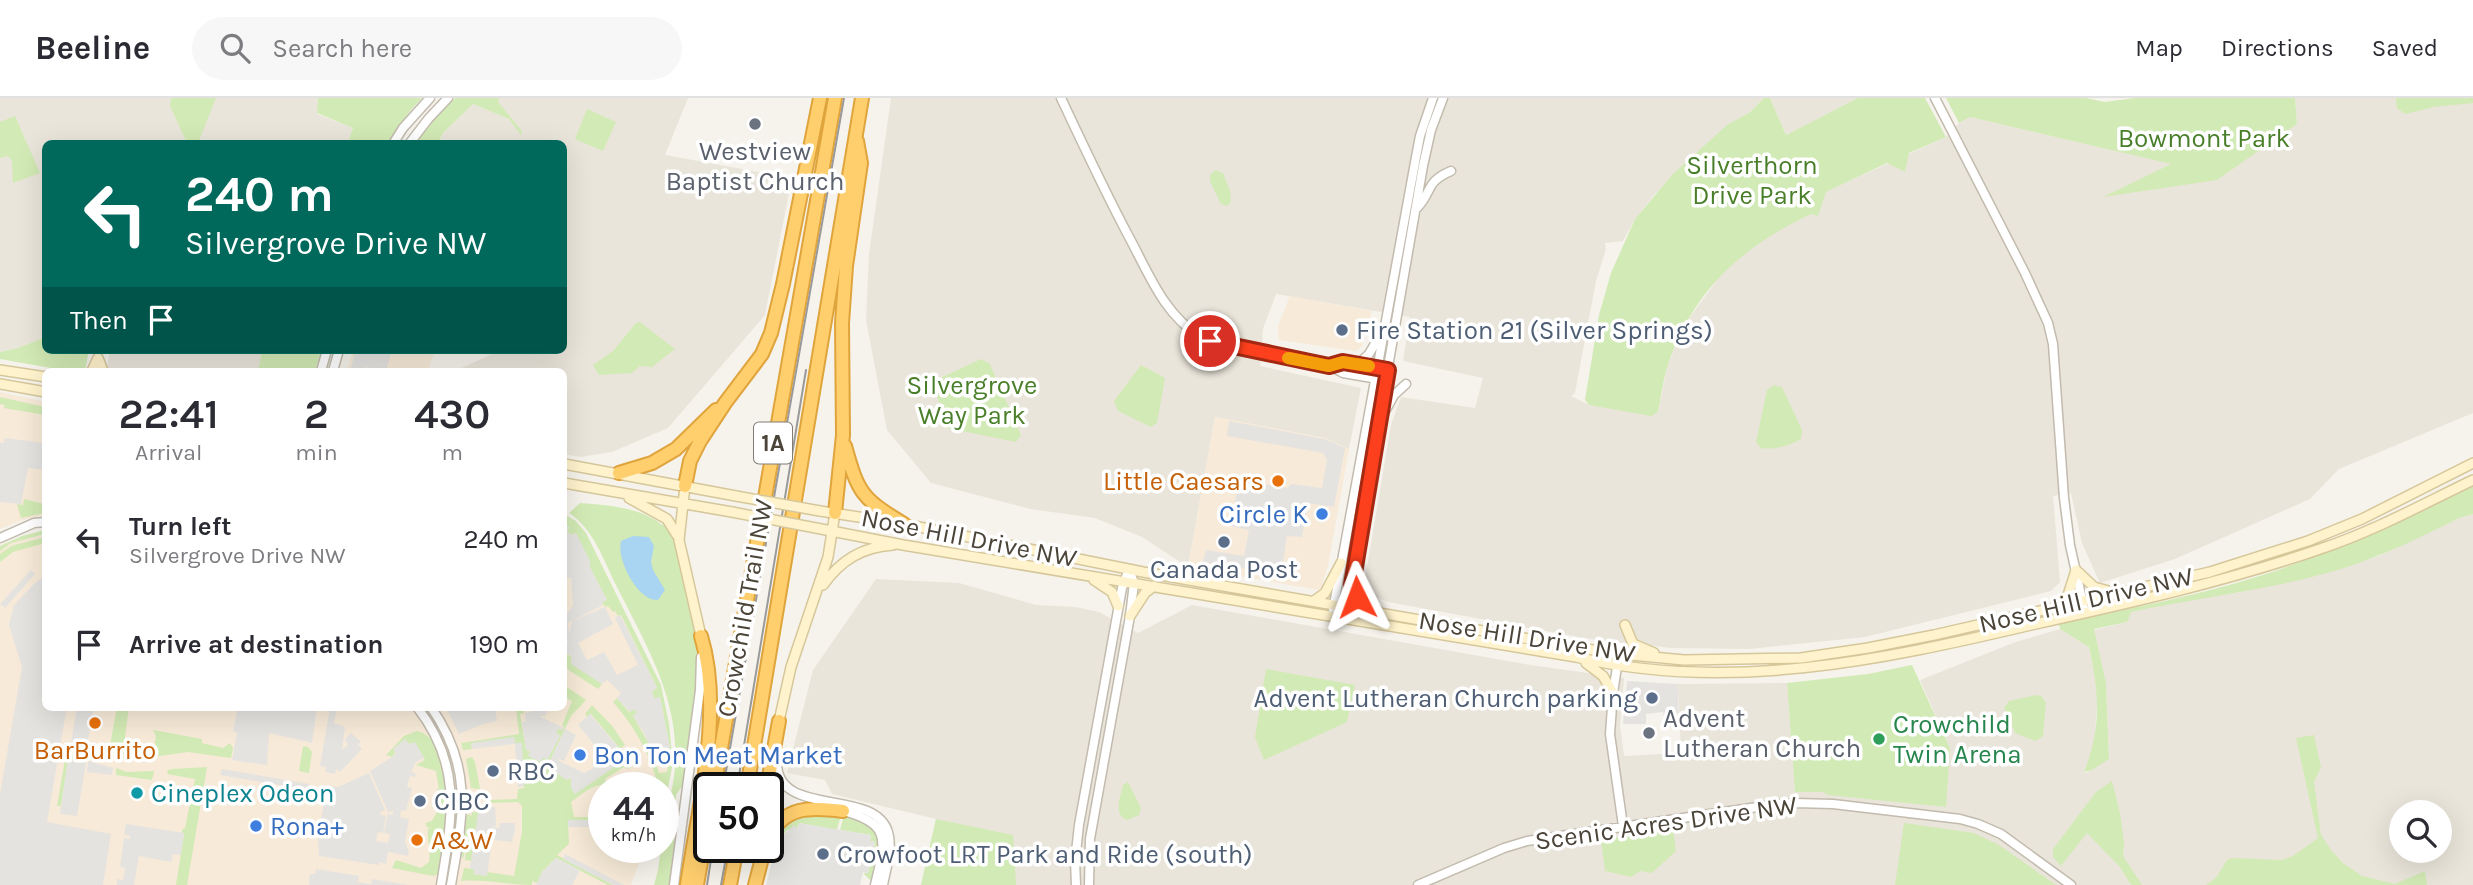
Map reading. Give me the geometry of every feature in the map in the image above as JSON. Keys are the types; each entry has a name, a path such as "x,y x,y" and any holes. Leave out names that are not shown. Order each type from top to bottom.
{"highway":[{"path":"685,486 690,461 725,403 762,354 771,333 820,98"},
{"name":"Crowchild Trail NW","path":"717,772 835,98"},
{"name":"Crowchild Trail NW","path":"750,772 862,98"},
{"path":"835,513 843,435 842,323 846,266 861,163 856,134"},
{"path":"619,473 652,463 676,449 710,414 725,403"},
{"path":"843,435 855,482 879,509 904,524"},
{"path":"687,885 711,724 706,652 701,636"},
{"path":"770,772 779,721"},
{"path":"784,821 795,811 818,808 843,811"},
{"path":"697,885 701,863"},
{"path":"730,885 734,863"},
{"path":"752,885 754,863"},
{"path":"752,885 760,863"}],"main road":[{"path":"93,368 98,358 102,368"},
{"path":"0,370 42,376"},
{"path":"0,384 42,391"},
{"name":"Nose Hill Drive NW","path":"567,464 904,524 1334,606 1619,654 1752,660 1801,658 1934,635 2210,572 2308,541 2362,519 2416,494 2471,463"},
{"name":"Nose Hill Drive NW","path":"567,484 903,545 1124,580 1617,666 1680,673 1737,673 1798,669 1892,656 2237,576 2324,548 2397,518 2473,480"},
{"path":"685,486 679,540 701,636"},
{"path":"621,493 667,519 679,540"},
{"path":"779,721 791,667 828,558 835,513"},
{"path":"816,595 836,569 851,556 871,548 903,545"},
{"path":"1314,601 1325,593 1341,563"},
{"path":"2059,605 2068,596 2076,570 2094,587 2113,593"},
{"path":"1076,574 1100,582 1108,588 1115,595 1118,606"},
{"path":"1352,585 1357,597 1382,614"},
{"path":"1130,617 1145,593 1154,586"},
{"path":"1625,625 1633,644 1638,648 1672,658"},
{"path":"1576,657 1595,668 1613,693"}],"street":[{"path":"396,140 430,98"},
{"path":"412,140 448,98"},
{"path":"1061,98 1094,169 1157,289 1171,311 1186,327 1222,345 1329,366 1343,373 1386,380"},
{"path":"1332,617 1420,136 1433,98"},
{"path":"1344,620 1431,130 1443,98"},
{"path":"1935,98 2048,323 2053,344 2064,498 2085,613"},
{"path":"1417,208 1432,182 1438,176 1451,171"},
{"path":"1358,364 1369,355 1386,325"},
{"path":"1329,366 1343,362 1388,370"},
{"path":"1380,417 1406,384"},
{"path":"1352,498 1366,502"},
{"path":"0,538 34,523 42,522"},
{"path":"1076,885 1077,839 1118,606 1129,569"},
{"path":"1088,885 1090,839 1130,617 1134,583 1129,569"},
{"path":"674,885 700,690 701,636"},
{"path":"1619,654 1610,734 1623,826"},
{"path":"419,711 443,751 450,778 452,805 441,885"},
{"path":"433,711 456,757 463,808 451,885"},
{"path":"779,721 776,764 782,781 790,790 869,811 886,827 890,842 883,885"},
{"name":"Scenic Acres Drive NW","path":"1418,885 1514,845 1623,826 1795,803 1833,804 1960,819 1978,824 2001,834 2071,885"},
{"path":"452,805 463,808"},
{"path":"843,811 869,819 881,832 883,849 875,885"}],"shaded area":[{"path":"0,98 318,98 317,114 353,128 348,140 42,140 42,338 0,352"},
{"path":"499,98 688,98 665,155 792,178 765,315 668,428 612,452 580,457 567,455 567,368 462,368 492,354 567,354 567,140 440,140 443,133 473,104 509,119 521,134 522,131 497,102"},
{"path":"891,98 1764,98 1749,113 1727,126 1654,195 1635,219 1623,241 1605,243 1606,249 1596,281 1575,393 1571,396 1589,405 1658,412 1667,367 1678,340 1690,317 1722,273 1752,247 1781,228 1811,214 1818,215 1825,192 1946,137 1959,123 1970,117 2172,164 2106,196 2297,124 2295,98 2473,98 2473,413 2339,469 2310,499 2175,559 2100,583 2082,543 2071,493 2053,496 2060,582 2051,591 1865,637 1750,649 1671,648 1590,639 1388,602 1363,591 1391,425 1401,397 1475,408 1483,378 1403,361 1410,317 1276,294 1263,329 1260,366 1361,388 1349,449 1324,438 1215,417 1188,567 1142,537 1095,518 1030,509 931,483 887,430 866,320 869,254"},
{"path":"1770,98 1858,98 1786,135"},
{"path":"1290,296 1372,311 1362,346 1356,351 1279,340 1278,326"},
{"path":"109,354 261,354 259,368 107,367"},
{"path":"352,354 434,354 429,368 348,368"},
{"path":"355,354 391,354 387,368 351,368"},
{"path":"0,392 42,401 42,516 0,529"},
{"path":"1215,417 1324,438 1349,449 1328,566 1318,590 1188,567"},
{"path":"1229,421 1324,439 1345,448 1334,507 1308,503 1302,537 1287,536 1281,575 1203,562 1206,550 1244,556 1249,530 1230,526 1238,487 1246,481 1287,488 1291,484 1322,488 1327,460 1323,453 1227,436"},
{"path":"5,438 42,443 42,470 28,468 21,504 0,502 0,443 4,443"},
{"path":"2473,514 2473,885 921,885 936,819 832,794 825,780 787,773 813,670 876,579 959,583 1036,605 1076,607 1099,612 1138,633 1192,605 1530,665 1624,678 1620,726 1624,756 1681,753 1678,684 1787,683 1795,792 1823,792 1945,807 1950,748 1920,680 2013,643 2060,629 2089,647 2098,691 2094,748 2084,772 2086,773 2109,758 2106,683 2094,630 2127,622 2130,612 2242,592 2338,569 2379,556"},
{"path":"567,527 619,609 659,691 670,748 668,772 588,772 588,863 639,863 631,885 0,885 0,547 29,535 42,536 42,711 567,711"},
{"path":"567,532 573,535 576,533 607,600 602,602 603,605 568,623 569,633 572,621 605,607 613,624 578,643 587,660 604,652 617,675 638,665 615,618 620,615 657,688 652,691 654,698 660,697 670,748 669,763 658,765 633,716 637,712 635,709 630,712 617,698 621,693 607,680 602,684 571,664 571,655 567,654 570,634 567,642 567,614 573,605 571,578 567,578"},
{"path":"31,570 35,574 5,608 0,604"},
{"path":"42,578 42,711 66,711 47,822 111,834 103,885 0,885 0,794 22,667 9,625 14,605"},
{"name":"Advent Lutheran Church parking","path":"1627,681 1678,684 1679,727 1665,727 1663,712 1646,714 1646,724 1623,724"},
{"path":"76,711 93,711 88,740 83,739 81,744 71,743"},
{"path":"237,711 316,711 312,743 269,733 267,765 232,760 237,733 233,731"},
{"path":"329,711 336,711 334,723 345,727 342,750 348,745 345,740 351,733 361,742 358,744 362,749 340,772 336,769 335,774 325,772 326,767 320,766"},
{"path":"448,711 496,711 497,721 459,734"},
{"path":"547,711 545,716 539,716 564,728 558,729 556,733 560,736 548,759 543,758 541,762 528,756 530,751 526,750 522,722 526,721 525,713"},
{"path":"590,714 618,747 614,750 623,761 607,772 588,772 588,785 575,794 571,788 571,777 567,780 547,767 565,729 576,735 564,761 559,761 584,773 594,768 592,763 603,755 578,725"},
{"path":"514,737 515,743 522,743 524,786 518,787 515,744 472,749 471,743"},
{"path":"405,739 409,744 415,742 424,758 416,762 411,772 416,774 415,777 410,776 407,787 412,788 406,811 401,810 400,817 409,819 405,842 408,856 388,852 386,864 379,862 379,865 319,856 318,838 327,785 338,787 369,773 385,810 380,812 381,815 386,816 383,833 378,832 376,841 388,843 390,834 384,833 388,814 393,815 393,811 388,812 370,771 392,757 396,753 393,749"},
{"path":"74,758 86,763 77,816 60,814 68,760 73,761"},
{"path":"88,761 113,768 112,775 87,772"},
{"path":"222,769 309,784 308,790 220,775"},
{"path":"488,807 495,807 496,826 491,827 499,828 500,823 515,823 515,829 512,842 494,840 493,834 487,876 474,874 474,870 470,868 471,861 476,861 471,860 478,813 488,813"},
{"path":"568,820 588,820 588,827 568,827"},
{"name":"Crowfoot LRT Park and Ride (south)","path":"799,823 871,835 870,841 875,842 873,852 868,873 863,872 860,885 766,885 772,863 784,863 784,835 794,825 798,829"},
{"path":"126,824 184,833 181,855 173,854 171,862 139,856 134,885 117,885 117,879 123,880 125,868 120,867 124,838 130,839 130,836 124,834"},
{"path":"565,854 624,885 613,885 563,859"},
{"path":"556,858 580,870 572,885 536,885 542,872"},
{"path":"316,869 359,876 358,882 371,884 372,879 409,885 309,885 310,874 315,874"}],"green space":[{"path":"171,98 216,98 199,140 186,140 170,106"},
{"path":"318,98 422,98 389,140 348,140 353,128 317,113"},
{"path":"455,98 499,98 498,102 522,131 521,135 509,119 473,104 443,133 440,140 417,140"},
{"name":"Silverthorn Drive Park","path":"1764,98 1770,98 1786,135 1858,98 1925,98 1946,137 1909,153 1905,172 1887,163 1826,192 1818,216 1811,214 1763,241 1723,274 1691,314 1678,338 1666,371 1658,412 1651,416 1589,405 1585,400 1599,315 1611,273 1635,219 1672,175 1727,125 1749,113"},
{"name":"Bowmont Park","path":"1946,98 2086,98 2105,102 2135,98 2295,98 2297,124 2217,180 2103,197 2171,164 1970,117 1959,123"},
{"path":"2396,98 2473,98 2473,103 2434,107 2405,114 2397,108"},
{"path":"587,109 616,122 603,151 575,139"},
{"path":"15,116 40,173 13,183 12,161 8,156 0,158 0,122"},
{"path":"1215,170 1223,173 1230,191 1231,202 1227,206 1221,204 1210,181 1210,175"},
{"path":"640,322 675,349 652,367 640,366 632,373 599,375 593,365 613,351 636,323"},
{"path":"42,338 42,354 88,354 86,368 51,368 0,359 0,352"},
{"path":"261,354 320,354 316,368 259,368"},
{"name":"Silvergrove Way Park","path":"981,359 990,364 1021,435 1016,442 947,428 934,386 936,380"},
{"path":"1141,365 1165,378 1157,423 1151,427 1118,411 1114,401"},
{"path":"1774,385 1782,387 1802,430 1801,439 1782,447 1761,448 1756,442 1767,390"},
{"path":"0,397 42,406 42,414 4,408 5,405 0,404"},
{"path":"2473,486 2473,514 2371,558 2341,569 2289,582 2131,612 2127,622 2094,629 2106,683 2109,759 2084,772 2096,725 2097,695 2092,664 2089,647 2060,629 2059,624 2208,591 2285,568 2367,536"},
{"path":"24,499 42,504 42,514 21,518 17,504 23,505"},
{"path":"580,503 623,508 644,514 662,525 665,522 674,537 693,618 697,648 695,690 684,775 679,790 679,772 674,772 672,718 658,672 591,536 569,513"},
{"path":"567,516 576,521 586,533 661,685 669,724 673,763 671,772 667,772 670,748 660,698 654,698 652,691 657,688 621,615 618,616 602,602 607,600 588,564 576,533 572,535 567,532"},
{"path":"42,531 42,535 11,543 0,551 0,546"},
{"path":"42,538 42,544 13,552 0,562 0,554 11,546"},
{"path":"567,655 602,684 598,689 567,669"},
{"path":"1912,665 1950,748 1946,807 1828,795 1823,792 1795,792 1787,683 1868,674"},
{"path":"1266,669 1355,685 1347,722 1264,760 1255,737"},
{"path":"567,687 586,700 571,716 547,767 567,780 588,773 588,790 571,802 574,817 588,817 588,820 568,820 569,844 557,855 613,885 608,885 556,858 542,872 537,883 532,881 532,885 461,881 464,868 474,869 474,874 486,876 487,872 514,876 522,832 522,806 518,802 492,803 488,800 517,799 518,789 524,788 521,743 471,744 472,749 463,750 461,743 519,734 516,711 524,711 520,714 526,749 543,758 560,735 556,733 558,728 562,730 572,701 567,698"},
{"path":"2036,695 2046,702 2043,736 2035,741 2015,733 2004,708 2009,701"},
{"path":"617,698 629,712 635,709 637,713 633,716 652,749 659,772 653,772 635,731 613,702"},
{"path":"592,705 613,727 625,745 616,751 614,750 618,746 591,714 587,717 585,714"},
{"path":"116,711 128,711 123,752 153,755 156,736 153,730 202,739 202,743 223,748 230,743 233,748 231,758 188,752 145,758 108,757"},
{"path":"417,731 431,739 440,754 445,773 447,795 444,839 438,874 433,876 392,868 396,860 421,868 429,862 428,829 431,828 425,823 432,821 437,812 439,789 436,771 416,765 425,760 415,743 409,744 405,739 392,757 386,755 404,736"},
{"path":"2314,735 2321,767 2314,782 2321,835 2331,850 2343,863 2362,876 2395,884 2425,871 2427,885 2206,885 2216,878 2227,860 2282,860 2293,856 2318,838 2296,738"},
{"path":"303,746 312,752 309,773 299,771"},
{"path":"629,752 634,766 627,769 624,767 616,772 591,772 623,761 622,757"},
{"path":"66,754 86,759 86,763 80,759 68,761 61,806 57,806"},
{"path":"472,757 480,789 471,788 466,759"},
{"path":"207,767 187,885 176,885 184,834 182,830 185,828 195,779 167,774 168,770"},
{"path":"116,768 127,772 154,771 152,780 116,775"},
{"path":"2112,781 2120,813 2123,856 2142,885 2131,885 2120,867 2087,833 2061,866 2053,857 2053,849 2096,792"},
{"path":"1128,782 1141,808 1139,815 1127,820 1120,814 1119,805 1123,785"},
{"path":"472,812 479,812 472,861 465,860 466,846 463,859 461,855 467,816 469,813 471,817"},
{"path":"801,814 841,815 837,830 799,823 797,829 787,830 784,834 784,825"},
{"path":"844,815 867,821 877,834 877,857 871,881 863,873 868,873 875,842 870,841 871,835 840,830"},
{"path":"936,819 1013,835 1016,885 921,885"},
{"path":"1904,823 1974,833 1999,845 2056,885 1895,885"},
{"path":"1673,829 1676,851 1652,873 1640,871 1631,877 1605,871 1601,840"},
{"path":"659,863 672,863 669,885 654,885"}],"water":[{"path":"633,536 649,537 654,546 651,562 653,570 665,590 658,600 643,594 625,568 620,549 621,541"}],"tram line":[{"path":"726,772 844,98"},
{"path":"740,772 806,370"},
{"path":"707,885 710,863"},
{"path":"721,885 725,863"}],"slow traffic":[{"path":"1288,358 1329,366 1343,362 1369,366"}],"place":[{"name":"Westview Baptist Church","path":"755,124"},
{"name":"Fire Station 21 (Silver Springs)","path":"1342,330"},
{"name":"Little Caesars","path":"1278,481"},
{"name":"Circle K","path":"1322,514"},
{"name":"Canada Post","path":"1224,542"},
{"name":"Advent Lutheran Church parking","path":"1652,698"},
{"name":"BarBurrito","path":"95,723"},
{"name":"Advent Lutheran Church","path":"1649,733"},
{"name":"Crowchild Twin Arena","path":"1879,739"},
{"name":"Bon Ton Meat Market","path":"580,755"},
{"name":"RBC","path":"493,771"},
{"name":"Cineplex Odeon","path":"137,793"},
{"name":"CIBC","path":"420,801"},
{"name":"Rona+","path":"256,826"},
{"name":"A&W","path":"417,840"},
{"name":"Crowfoot LRT Park and Ride (south)","path":"823,854"}],"route":[{"path":"1210,341 1329,366 1343,362 1388,370 1352,585 1357,597"}]}
